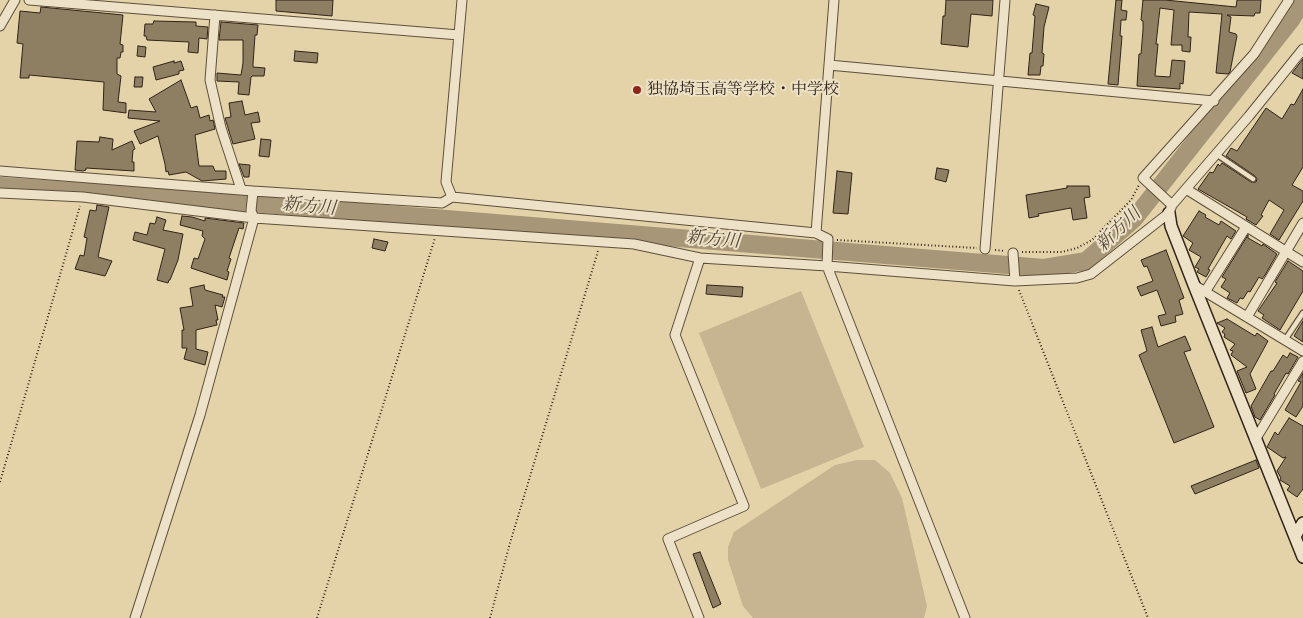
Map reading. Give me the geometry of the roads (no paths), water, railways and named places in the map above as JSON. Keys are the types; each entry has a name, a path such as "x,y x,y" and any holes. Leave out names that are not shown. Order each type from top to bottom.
{"street":[{"path":"0,26 15,0"},
{"path":"30,0 459,35"},
{"path":"452,196 446,182 462,0"},
{"path":"816,233 834,0"},
{"path":"985,249 1005,0"},
{"path":"1289,0 1254,54 1214,101 1143,178 1170,209 1171,226 1303,557"},
{"path":"215,15 210,80 221,128 241,190"},
{"path":"0,193 83,197 437,231 634,244 700,258 826,261 1015,281 1077,278 1091,274 1170,209 1303,49"},
{"path":"829,65 1214,101"},
{"path":"0,171 241,190 253,193 442,204 452,196 816,233 828,239 826,261 965,618"},
{"path":"1186,189 1303,262"},
{"path":"135,618 200,415 253,214 253,193"},
{"path":"1247,317 1303,223"},
{"path":"1205,292 1246,227"},
{"path":"1013,253 1015,281"},
{"path":"699,618 668,539 744,506 675,335 700,258"},
{"path":"1194,285 1303,351"},
{"path":"1255,440 1303,361"},
{"path":"1295,536 1303,523"}],"lane":[{"path":"1216,154 1253,179"},
{"path":"1285,340 1303,313"}],"waterway":[{"name":"新方川","path":"0,186 264,204 1044,268 1086,261 1134,219 1291,20 1303,0"}],"place":[{"name":"独協埼玉高等学校・中学校","path":"637,90"}]}
